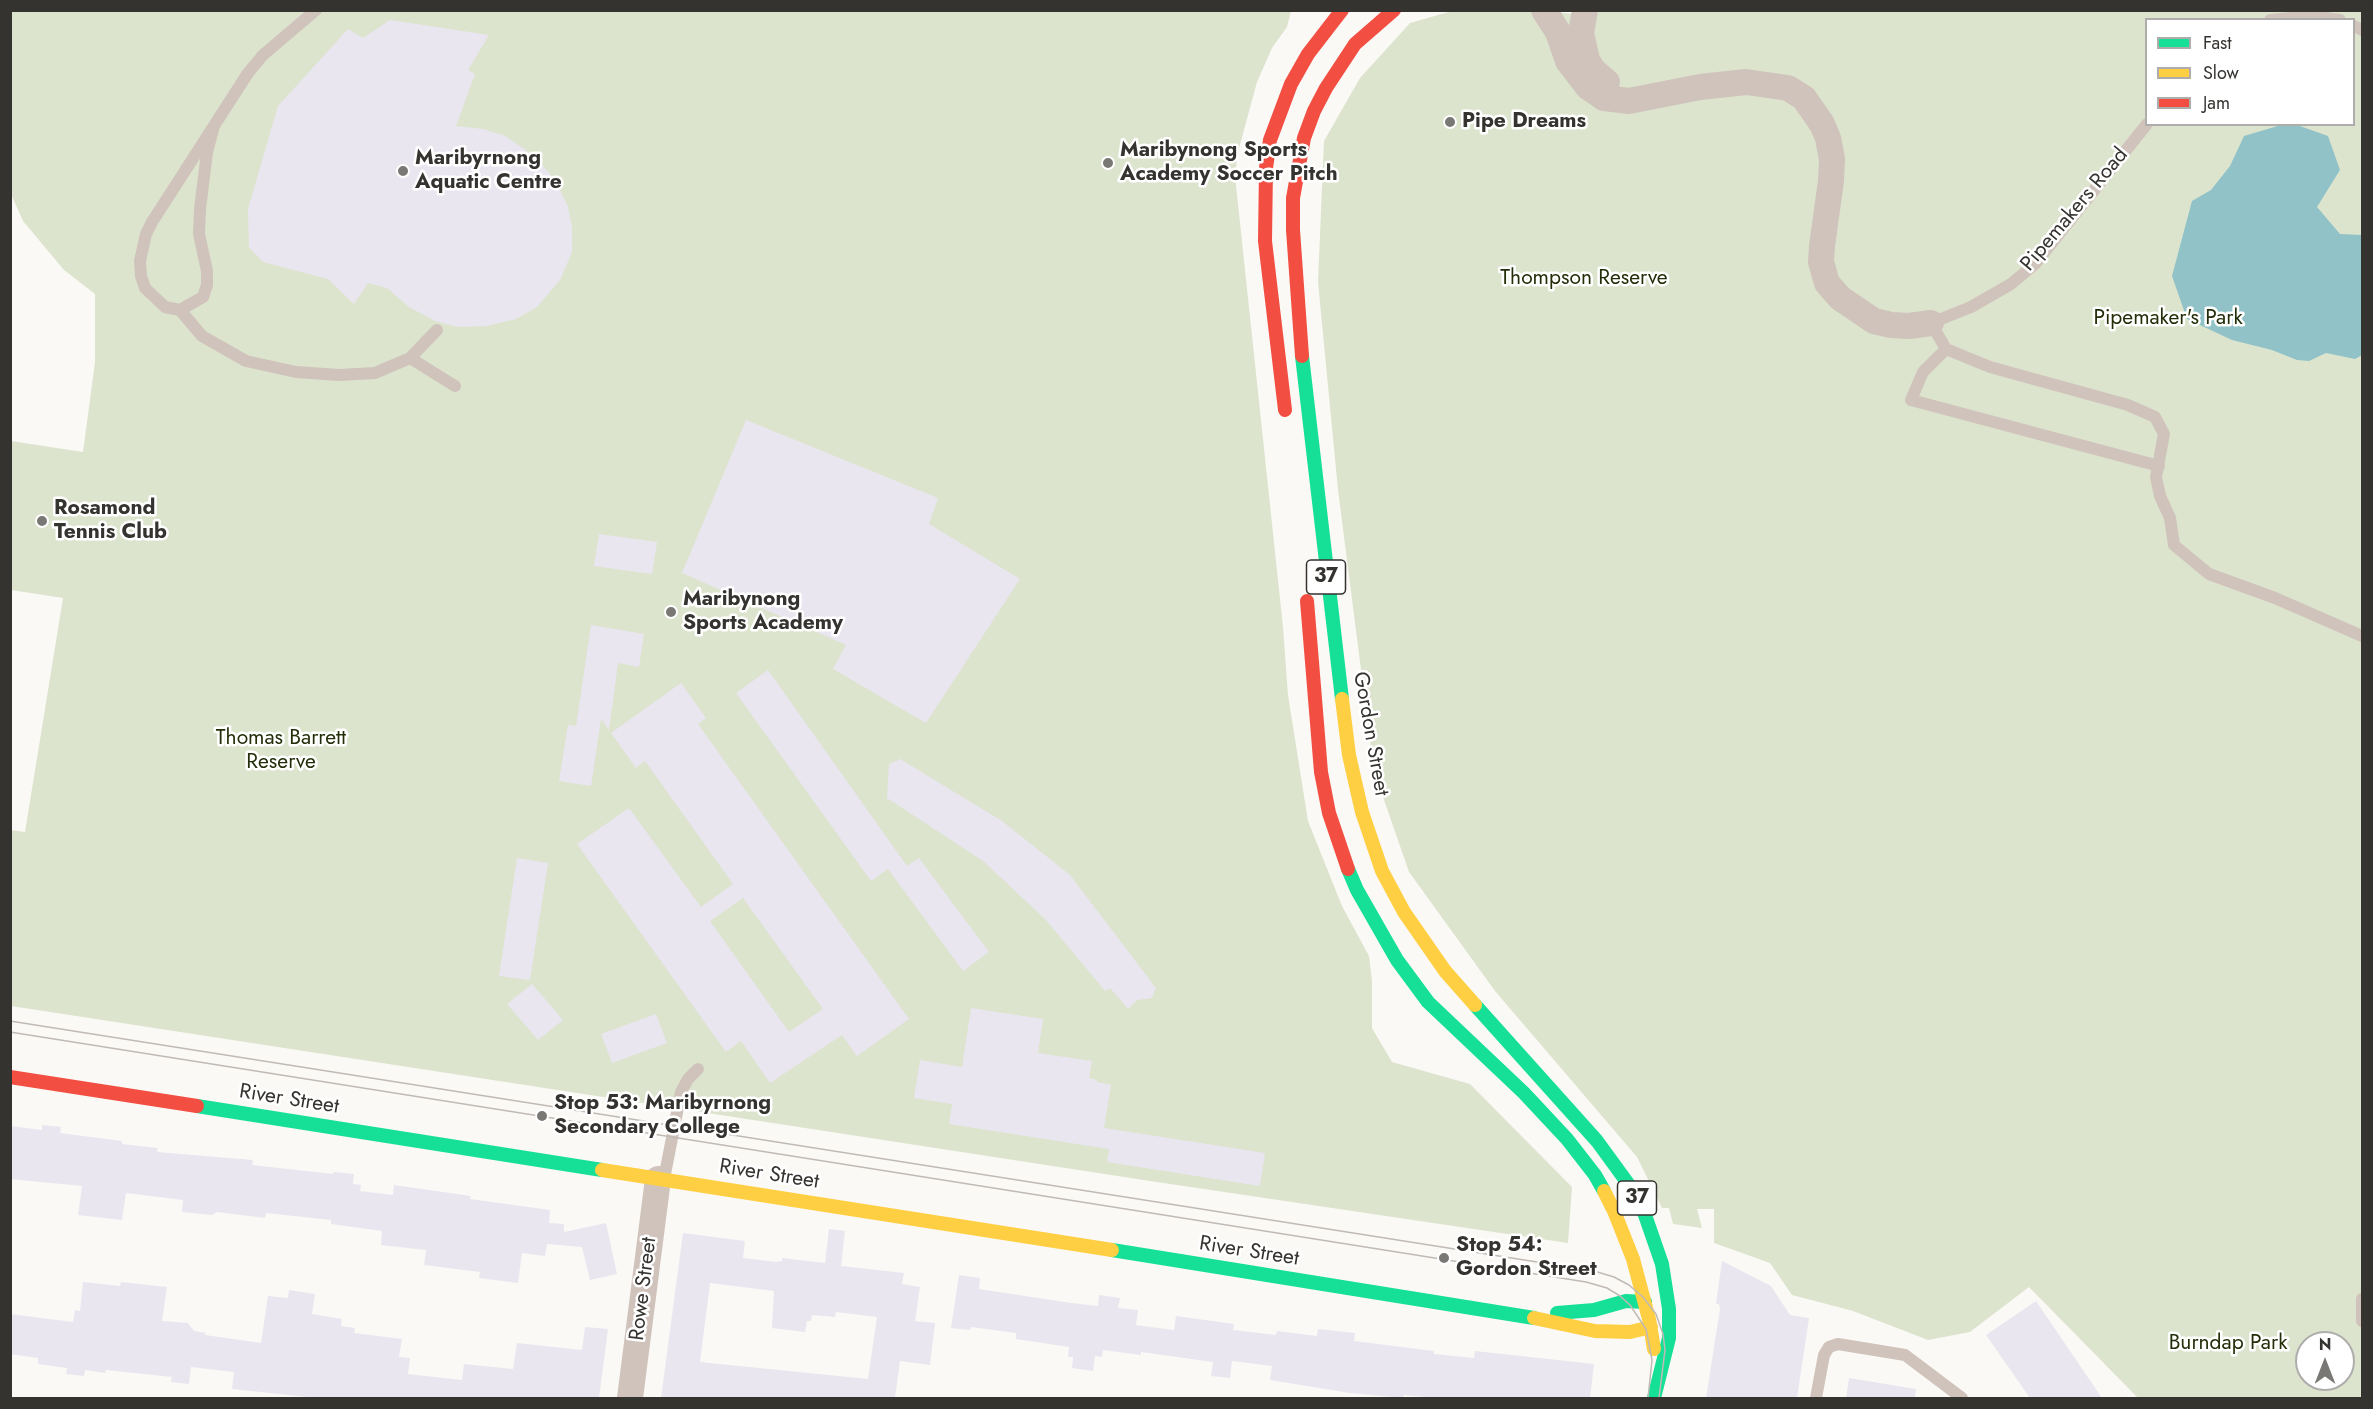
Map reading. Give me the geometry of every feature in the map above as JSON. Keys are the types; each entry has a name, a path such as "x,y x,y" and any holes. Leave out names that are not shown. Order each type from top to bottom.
{"main road":[{"path":"1286,420 1265,241 1264,205 1270,140 1291,84 1308,54 1342,10"},
{"name":"Gordon Street","path":"1394,10 1355,44 1340,65 1314,111 1304,138 1293,198 1293,230 1312,459 1349,755 1362,812 1382,871 1404,912 1434,956 1598,1141 1632,1189 1645,1215 1660,1254 1667,1284 1669,1312 1667,1348 1653,1398"},
{"name":"37","path":"1305,586 1321,772 1329,813 1341,854 1357,890 1397,960 1428,1002 1524,1093 1567,1139 1595,1175 1614,1211 1628,1246 1651,1327"},
{"path":"1428,1002 1435,983 1434,956"},
{"name":"River Street","path":"10,1077 1522,1315 1602,1332 1635,1332 1651,1327"},
{"name":"River Street","path":"1522,1315 1587,1311 1626,1301 1645,1302 1669,1312"},
{"path":"1651,1327 1669,1312"},
{"name":"Gordon Street","path":"1651,1327 1654,1351 1653,1398"}],"street":[{"path":"1308,54 1316,10"},
{"name":"Pipemakers Road","path":"1544,10 1558,32 1568,61 1588,87 1604,98 1629,101 1700,87 1746,82 1788,88 1804,98 1822,124 1828,138 1832,159 1832,181 1821,262 1827,283 1840,298 1874,321 1909,326 1931,323"},
{"path":"1585,10 1581,33 1587,60 1593,70 1612,86 1624,92 1657,96"},
{"name":"Rowe Street","path":"630,1398 661,1180"}],"lane":[{"path":"316,10 262,55 248,73 152,222 142,248 141,276 145,288 165,307 180,310 202,336 246,360 296,372 339,375 375,373 410,358 437,330"},
{"path":"2291,18 2312,16 2326,18"},
{"path":"180,310 203,297 207,285 207,271 199,234 200,209 207,152 214,126"},
{"name":"Pipemakers Road","path":"1931,323 1971,307 2011,284 2035,264 2145,126"},
{"path":"1931,323 1946,349 1990,367 2128,405 2155,417 2164,434 2156,477 2160,496 2170,518 2175,545 2209,574 2275,598 2362,636"},
{"path":"1946,349 1923,372 1911,400 2159,466"},
{"path":"410,358 454,386"},
{"path":"661,1180 681,1092 688,1079 698,1069"},
{"path":"2362,1299 2362,1321"},
{"path":"1816,1398 1824,1355 1829,1347 1838,1344 1905,1355 1962,1398"}],"green space":[{"path":"1541,10 1573,14 1578,10 2362,11 2362,1398 2138,1398 2029,1287 1970,1332 1928,1340 1853,1311 1792,1295 1770,1263 1714,1243 1714,1209 1697,1209 1702,1228 1673,1224 1669,1208 1662,1208 1637,1157 1495,991 1409,872 1374,771 1338,490 1318,282 1324,141 1360,78 1410,23 1452,11"},
{"name":"Maribynong Sports Academy","path":"11,11 1291,11 1287,27 1272,48 1257,82 1238,152 1235,176 1283,627 1288,695 1308,821 1342,906 1369,956 1372,981 1372,1028 1392,1062 1470,1084 1572,1187 1568,1243 11,1006 10,830 25,832 63,598 11,590 11,441 83,452 95,362 95,294 64,270 23,221 11,194"}],"water":[{"path":"2278,126 2300,126 2328,136 2340,170 2317,207 2340,234 2362,235 2362,355 2355,359 2326,353 2309,361 2297,360 2272,350 2232,340 2187,319 2172,276 2192,201 2211,190 2230,166 2244,136"}],"building":[{"name":"Maribyrnong Aquatic Centre","path":"390,20 489,35 468,70 475,74 456,126 483,129 505,136 523,148 539,161 555,180 568,207 572,227 572,252 560,280 537,307 516,319 487,326 458,327 435,321 409,307 387,288 368,283 354,304 328,279 263,262 249,247 248,209 278,106 348,29 363,38"},
{"path":"746,420 938,498 929,524 1020,579 926,723 833,669 846,645 682,573"},
{"path":"599,534 657,542 652,574 594,566"},
{"path":"591,625 644,634 639,667 618,663 609,730 601,719 591,786 559,781 568,725 576,726"},
{"path":"768,670 907,866 919,858 989,952 963,971 888,869 871,881 736,693"},
{"path":"681,683 706,718 698,724 909,1019 857,1056 842,1035 770,1083 741,1041 726,1052 577,844 629,808 701,907 733,884 645,761 636,768 611,733","holes":["743,898 823,1009 789,1032 710,921"]},
{"path":"900,759 1002,821 1070,875 1156,988 1152,998 1137,1000 1128,1009 1110,988 1105,991 1045,919 983,861 887,798 889,764"},
{"path":"517,858 548,863 530,980 499,976"},
{"path":"532,984 563,1020 538,1040 507,1004"},
{"path":"971,1008 1043,1019 1038,1053 1092,1061 1089,1078 1111,1085 1104,1128 1265,1153 1260,1186 1107,1162 1109,1149 949,1124 952,1104 914,1098 920,1060 962,1067"},
{"path":"656,1014 667,1043 612,1063 601,1034"},
{"path":"42,1125 61,1127 60,1133 158,1148 157,1152 253,1160 252,1165 333,1174 333,1172 354,1174 353,1184 361,1185 360,1191 393,1195 394,1185 550,1210 549,1223 564,1224 564,1232 606,1223 617,1274 590,1280 582,1247 547,1244 545,1256 522,1253 518,1283 479,1278 480,1272 424,1265 426,1250 381,1245 382,1231 331,1224 331,1220 266,1213 265,1218 217,1212 212,1215 182,1212 183,1200 126,1193 122,1220 78,1215 82,1186 10,1179 10,1126 42,1130"},
{"path":"829,1229 845,1231 841,1266 904,1273 902,1284 920,1287 915,1321 935,1323 930,1365 900,1361 895,1398 661,1398 683,1233 745,1241 743,1258 777,1262 782,1261 782,1258 825,1263","holes":["710,1283 774,1291 772,1328 805,1332 807,1321 811,1321 812,1315 835,1317 836,1312 877,1317 868,1379 700,1362"]},
{"path":"1722,1261 1771,1286 1790,1315 1809,1318 1797,1398 1706,1398 1720,1309 1719,1304 1716,1304"},
{"path":"959,1275 980,1278 979,1289 1071,1303 1098,1306 1099,1295 1120,1298 1118,1308 1138,1310 1136,1325 1174,1330 1176,1316 1234,1324 1233,1330 1276,1335 1277,1331 1317,1336 1318,1329 1355,1333 1354,1341 1434,1351 1434,1354 1474,1358 1475,1351 1594,1364 1590,1398 1436,1398 1404,1395 1403,1398 1350,1393 1270,1380 1272,1366 1232,1361 1230,1378 1211,1376 1213,1362 1141,1352 1141,1355 1103,1350 1102,1357 1095,1356 1093,1371 1072,1368 1073,1357 1068,1357 1069,1347 1016,1339 1016,1333 971,1327 970,1330 951,1328"},
{"path":"83,1282 120,1286 121,1282 167,1287 162,1321 188,1323 194,1331 206,1333 205,1335 261,1343 268,1296 288,1298 289,1290 315,1294 312,1314 342,1319 341,1326 355,1328 354,1333 402,1339 399,1357 410,1358 408,1374 462,1380 464,1364 513,1369 517,1343 582,1350 585,1327 608,1329 599,1398 317,1398 232,1389 234,1372 191,1367 189,1384 171,1382 172,1377 106,1370 105,1373 85,1370 84,1376 66,1374 67,1368 38,1364 38,1358 10,1354 10,1314 73,1322 75,1310 80,1311"},
{"path":"2036,1301 2102,1398 2030,1398 1986,1335"},
{"path":"1849,1378 1916,1389 1915,1398 1846,1398"}],"tram line":[{"path":"10,1021 1594,1271 1614,1277 1629,1285 1643,1297 1656,1314 1663,1334 1665,1350 1659,1398"},
{"path":"10,1032 1586,1282 1607,1288 1620,1296 1630,1305 1646,1329 1652,1360 1648,1398"}],"traffic: fast":[{"path":"1302,356 1342,699"},
{"path":"1348,869 1357,890 1397,960 1428,1002 1524,1093 1567,1139 1595,1175 1604,1191"},
{"path":"1475,1005 1597,1141 1632,1189 1645,1215 1662,1264 1669,1309 1669,1338 1654,1398"},
{"path":"197,1106 602,1170"},
{"path":"1112,1250 1534,1318"},
{"path":"1557,1313 1594,1310 1626,1301 1645,1302"}],"traffic: slow":[{"path":"1342,699 1349,755 1362,812 1382,871 1404,912 1445,971 1475,1005"},
{"path":"602,1170 1112,1250"},
{"path":"1604,1191 1633,1259 1649,1319 1654,1349"},
{"path":"1534,1318 1595,1331 1630,1332 1651,1327"}],"traffic: jam":[{"path":"1285,410 1265,241 1266,168 1270,140 1291,84 1308,54 1342,10"},
{"path":"1302,356 1293,230 1293,198 1304,138 1326,88 1355,44 1394,10"},
{"path":"1307,601 1321,772 1329,813 1348,869"},
{"path":"10,1077 197,1106"}],"place":[{"name":"Pipe Dreams","path":"1450,122"},
{"name":"Maribynong Sports Academy Soccer Pitch","path":"1108,163"},
{"name":"Maribyrnong Aquatic Centre","path":"403,171"},
{"name":"Rosamond Tennis Club","path":"42,521"},
{"name":"Maribynong Sports Academy","path":"671,612"},
{"name":"Stop 53: Maribyrnong Secondary College","path":"542,1116"},
{"name":"Stop 54: Gordon Street","path":"1444,1258"}],"park label":[{"name":"Thompson Reserve","path":"1584,279"},
{"name":"Pipemaker's Park","path":"2168,319"},
{"name":"Thomas Barrett Reserve","path":"281,751"},
{"name":"Burndap Park","path":"2228,1344"}]}
